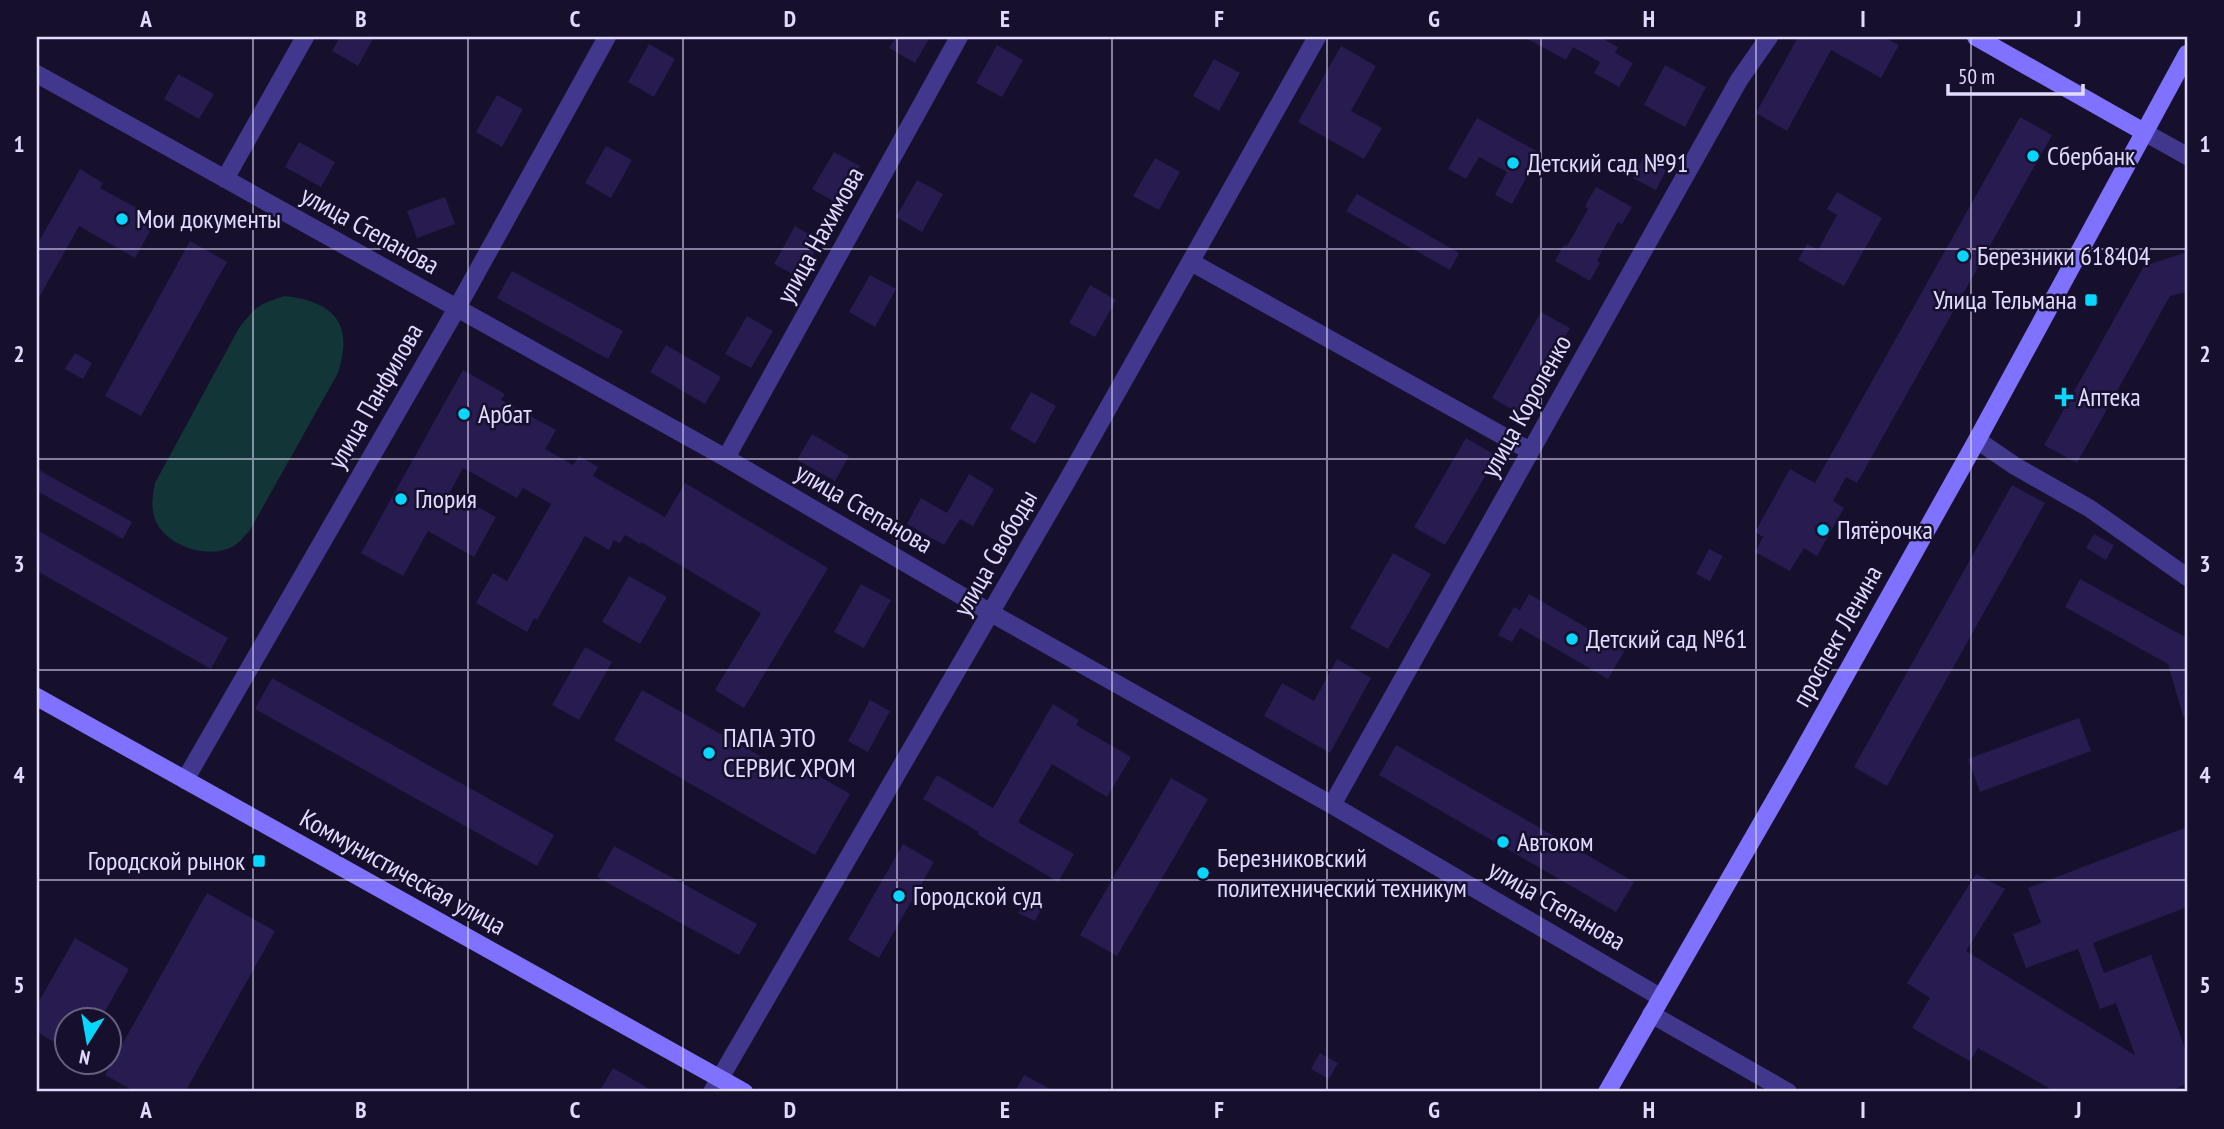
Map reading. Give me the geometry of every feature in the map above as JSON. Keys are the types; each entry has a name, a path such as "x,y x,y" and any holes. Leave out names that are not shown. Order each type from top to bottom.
{"main road":[{"path":"1976,37 2144,132"},
{"name":"проспект Ленина","path":"1607,1092 1795,765 1977,440 2187,54"},
{"name":"Коммунистическая улица","path":"37,697 716,1085 744,1092"}],"street":[{"path":"225,179 305,37"},
{"name":"улица Панфилова","path":"185,780 457,308 607,37"},
{"name":"улица Нахимова","path":"726,458 959,37"},
{"name":"улица Свободы","path":"716,1085 991,613 1317,37"},
{"name":"улица Короленко","path":"1332,804 1739,80 1769,37"},
{"name":"улица Степанова","path":"37,74 726,458 991,613 1332,804 1660,997"},
{"path":"2144,132 2187,156"},
{"path":"1191,262 1530,452"},
{"path":"1977,440 2015,466 2089,508 2187,577"},
{"path":"1651,1014 1788,1092"}],"green space":[{"path":"285,296 316,304 336,318 343,341 338,373 250,530 234,546 223,550 212,552 187,548 166,535 154,516 155,483 239,328 259,307"}],"building":[{"path":"340,37 374,37 358,66 332,51"},
{"path":"896,37 930,37 915,63 889,48"},
{"path":"1524,37 1600,37 1618,47 1615,53 1633,63 1619,87 1594,73 1600,62 1573,47 1566,60"},
{"path":"1798,37 1884,37 1899,45 1881,78 1831,50 1787,131 1756,113"},
{"path":"649,44 675,59 654,97 628,82"},
{"path":"997,45 1023,60 1002,97 976,83"},
{"path":"1341,46 1376,66 1351,111 1382,128 1364,159 1298,122"},
{"path":"1214,59 1240,73 1219,111 1193,96"},
{"path":"1665,65 1706,87 1685,127 1644,105"},
{"path":"178,74 214,94 199,119 164,99"},
{"path":"497,95 523,109 502,147 476,132"},
{"path":"2020,117 2052,135 1857,483 1846,477 1833,501 1844,508 1817,556 1804,548 1790,571 1755,552 1763,537 1755,532 1790,469 1815,483"},
{"name":"Детский сад №91","path":"1477,118 1540,153 1512,204 1495,195 1507,172 1479,157 1466,179 1448,169"},
{"path":"299,142 335,162 321,187 285,167"},
{"path":"606,146 632,160 611,198 585,183"},
{"path":"834,152 860,166 838,204 812,189"},
{"path":"1155,158 1180,172 1159,210 1133,196"},
{"path":"1643,158 1666,170 1656,190 1633,178"},
{"path":"80,169 103,183 100,188 157,219 135,258 79,226 37,301 37,245"},
{"path":"917,180 943,194 922,232 896,217"},
{"path":"1596,187 1632,207 1622,224 1618,222 1597,261 1600,263 1590,281 1555,261 1588,209 1585,206"},
{"path":"1837,192 1882,218 1844,286 1798,260 1807,244 1818,250 1837,215 1827,209"},
{"path":"1357,194 1459,253 1450,270 1346,211"},
{"path":"445,197 455,224 417,238 407,211"},
{"path":"795,226 821,241 800,278 774,264"},
{"path":"190,241 227,262 141,416 105,396"},
{"path":"2187,252 2187,292 2170,296 2077,463 2044,445 2144,266"},
{"path":"512,271 623,331 608,359 497,298"},
{"path":"870,275 896,289 875,327 849,312"},
{"path":"1090,285 1116,300 1095,337 1069,323"},
{"path":"1541,312 1570,328 1522,415 1492,398"},
{"path":"747,316 773,331 751,368 725,354"},
{"path":"666,345 721,377 705,404 650,372"},
{"path":"75,353 92,363 83,379 65,369"},
{"path":"463,370 505,394 501,400 556,430 545,449 573,465 579,456 598,467 593,476 665,517 685,483 828,568 744,708 715,690 761,613 625,535 620,543 614,540 609,550 585,536 537,620 534,618 527,632 476,603 493,573 507,581 551,504 523,488 517,498 463,468 450,492 496,517 474,557 428,531 403,576 361,553"},
{"path":"1031,392 1056,406 1035,444 1010,429"},
{"path":"812,434 849,456 835,481 797,460"},
{"path":"1466,438 1497,456 1445,545 1414,527"},
{"path":"37,469 132,522 123,539 37,491"},
{"path":"969,474 994,489 973,526 960,519 944,545 907,524 921,498 947,513"},
{"path":"2012,485 2045,503 1887,786 1854,767"},
{"path":"37,530 228,638 211,669 37,571"},
{"path":"2094,534 2114,545 2106,560 2086,548"},
{"path":"1709,549 1723,556 1710,581 1696,574"},
{"path":"1393,553 1431,574 1388,649 1350,628"},
{"path":"629,576 667,597 640,644 602,622"},
{"path":"2080,579 2187,638 2187,716 2183,716 2168,664 2065,607"},
{"path":"861,584 891,600 864,648 834,632"},
{"name":"Детский сад №61","path":"1529,594 1625,650 1608,679 1520,628 1512,642 1498,635 1514,607 1520,610"},
{"path":"585,647 612,662 579,720 552,705"},
{"path":"1337,659 1371,678 1330,753 1264,716 1282,683 1314,701"},
{"path":"272,678 554,835 537,866 255,709"},
{"path":"642,690 801,779 807,769 850,794 815,855 614,740"},
{"path":"870,700 890,711 868,752 848,741"},
{"path":"1053,704 1079,720 1076,725 1131,757 1107,797 1052,764 1018,822 1074,854 1058,882 923,799 937,775 993,808"},
{"path":"2079,718 2091,751 1980,792 1968,759"},
{"path":"1396,745 1634,882 1616,912 1379,775"},
{"path":"1171,778 1208,799 1117,956 1080,935"},
{"path":"2187,827 2187,907 2093,943 2104,973 2151,955 2187,1054 2187,1084 2167,1092 2056,1092 1978,1048 1970,1061 1912,1028 1930,998 1907,983 1976,874 2005,889 1966,951 2135,1055 2116,1003 2100,1009 2078,949 2026,968 2013,934 2041,923 2028,888"},
{"path":"903,844 934,862 879,958 848,940"},
{"path":"614,846 757,924 739,955 597,877"},
{"path":"207,893 275,931 185,1092 136,1092 107,1076 122,1076 122,1045"},
{"path":"1026,898 1043,906 1035,921 1018,913"},
{"path":"75,938 129,969 108,1006 52,1006 52,1041 37,1032 37,1005"},
{"path":"1320,1053 1338,1063 1329,1079 1311,1069"},
{"path":"613,1068 655,1092 599,1092"},
{"path":"1024,1075 1056,1092 1015,1092"}],"place":[{"name":"Сбербанк","path":"2033,156"},
{"name":"Детский сад №91","path":"1513,163"},
{"name":"Мои документы","path":"122,219"},
{"name":"Березники 618404","path":"1963,256"},
{"name":"Улица Тельмана","path":"2091,300"},
{"name":"Аптека","path":"2064,397"},
{"name":"Арбат","path":"464,414"},
{"name":"Глория","path":"401,499"},
{"name":"Пятёрочка","path":"1823,530"},
{"name":"Детский сад №61","path":"1572,639"},
{"name":"ПАПА ЭТО СЕРВИС ХРОМ","path":"709,753"},
{"name":"Автоком","path":"1503,842"},
{"name":"Городской рынок","path":"259,861"},
{"name":"Березниковский политехнический техникум","path":"1203,873"},
{"name":"Городской суд","path":"899,896"}]}
